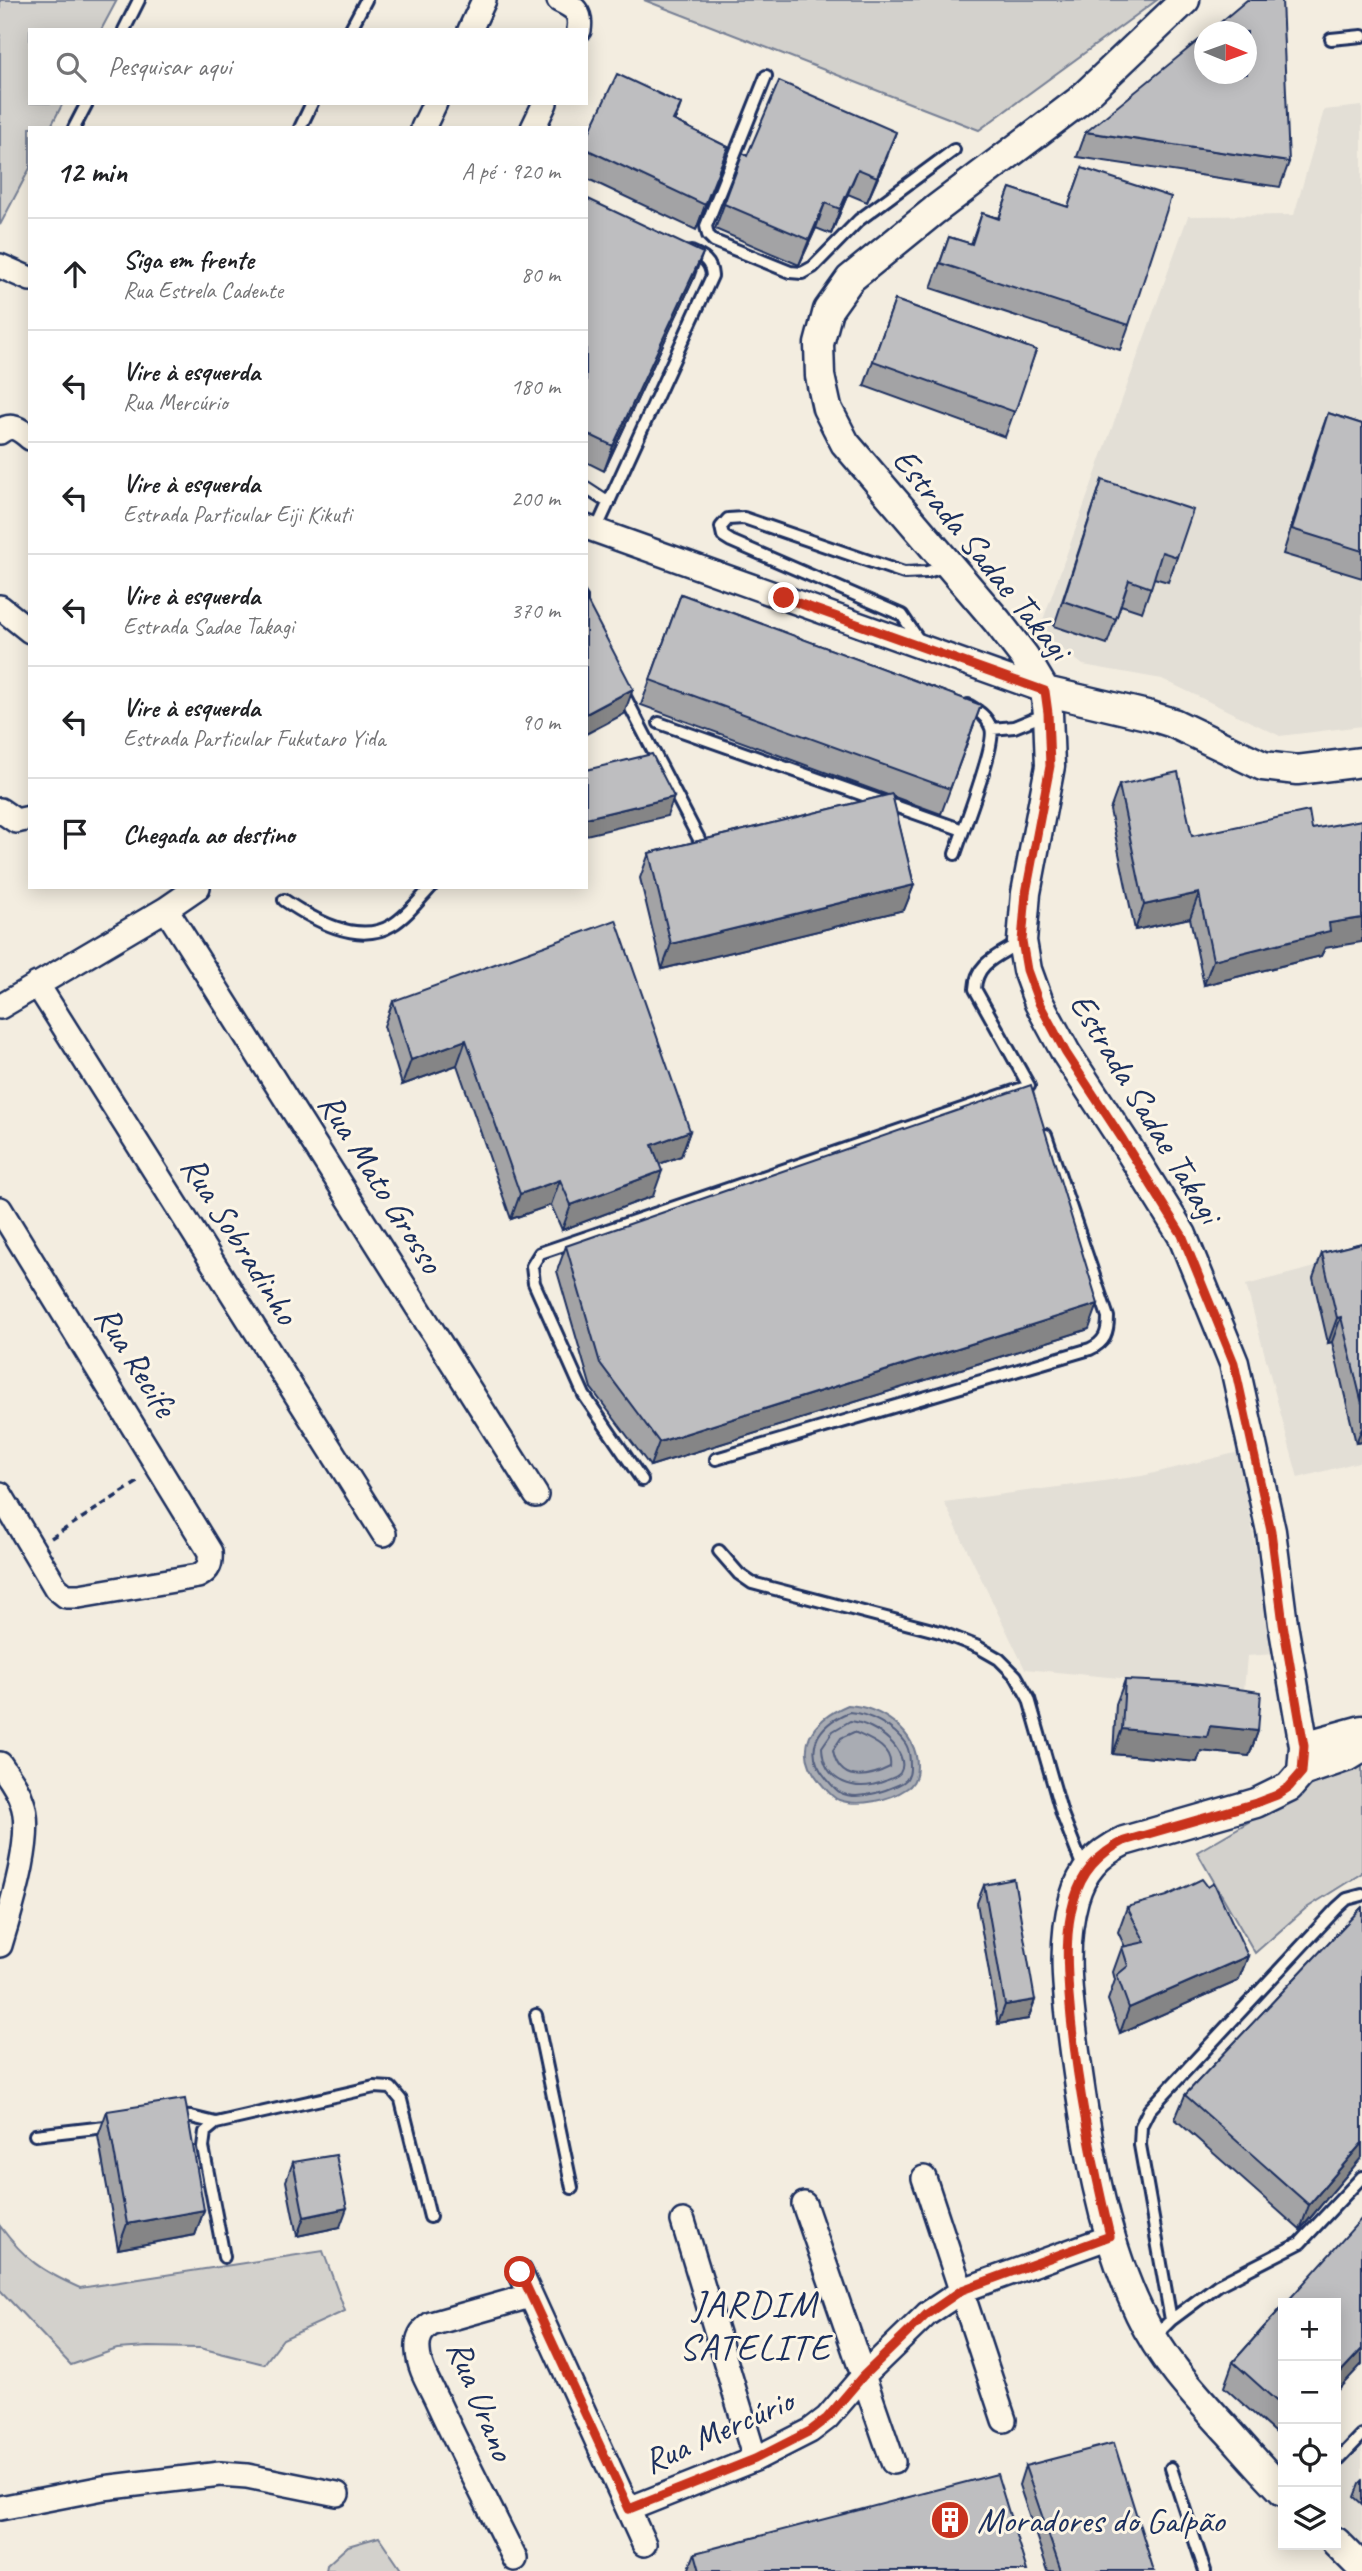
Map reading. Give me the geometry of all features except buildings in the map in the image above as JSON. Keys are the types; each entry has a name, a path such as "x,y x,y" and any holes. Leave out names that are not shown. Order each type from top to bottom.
{"street":[{"path":"471,28 484,0"},
{"path":"559,0 574,8 580,15 579,28"},
{"name":"Estrada Sadae Takagi","path":"1185,0 1080,101 850,279 828,310 819,344 820,376 827,408 845,443 1004,629 1024,656 1046,702 1050,766 1026,893 1022,941 1027,970 1039,1003 1066,1053 1182,1235 1234,1363 1271,1531 1303,1759"},
{"path":"424,126 434,105"},
{"path":"534,126 544,105"},
{"path":"0,266 28,278"},
{"path":"591,529 923,648 1046,702 1151,716 1173,723 1263,766 1285,770 1362,762"},
{"path":"0,607 28,629"},
{"path":"0,1007 195,889"},
{"name":"Rua Mato Grosso","path":"166,909 536,1495"},
{"name":"Rua Sobradinho","path":"37,984 384,1534"},
{"name":"Rua Recife","path":"0,1209 160,1467 210,1552 211,1563 207,1571 198,1576 66,1596 56,1588 35,1549"},
{"path":"0,1494 35,1549"},
{"path":"1279,2487 1185,2384 1162,2329 1140,2314 1110,2236 1093,2167 1071,2024 1067,1962 1069,1927 1074,1899 1085,1873 1105,1851 1124,1841 1256,1803 1289,1787 1303,1759 1362,1730"},
{"path":"1303,1759 1349,1756 1362,1748"},
{"path":"0,1764 23,1802 26,1821 17,1878 0,1945"},
{"path":"924,2178 1004,2420"},
{"path":"804,2204 893,2462"},
{"path":"683,2221 755,2459"},
{"name":"Rua Mercúrio","path":"629,2509 755,2459 810,2431 827,2418 863,2376 927,2314 962,2290 1110,2236"},
{"path":"520,2272 644,2544"},
{"name":"Rua Urano","path":"515,2559 454,2437 421,2364 418,2350 423,2330 431,2324 530,2296"},
{"path":"0,2508 103,2488 220,2474 247,2476 337,2494"},
{"path":"1341,2547 1362,2568"}],"lane":[{"path":"125,28 139,0"},
{"path":"351,28 366,0"},
{"path":"1331,39 1362,36"},
{"path":"766,76 706,226 708,235 714,241 790,272 802,273 813,267 859,220 954,150"},
{"path":"75,126 86,105"},
{"path":"301,126 311,105"},
{"path":"591,529 609,503 712,275 712,267 706,258 682,248"},
{"path":"588,489 609,503"},
{"path":"923,648 902,615 731,541 723,536 721,527 728,519 744,518 904,573 927,572 950,565"},
{"path":"618,685 701,844"},
{"path":"955,853 990,749 992,729 981,713 956,701"},
{"path":"992,729 1014,727 1046,702"},
{"path":"659,723 963,830"},
{"path":"284,901 316,920 340,929 375,930 389,927 404,916 429,889"},
{"path":"1022,941 981,967 975,976 975,989 1034,1098"},
{"path":"642,1480 584,1395 534,1283 532,1266 540,1253 1029,1086"},
{"path":"716,1460 1077,1353 1102,1343 1108,1330 1108,1317 1042,1124"},
{"path":"719,1551 739,1574 752,1583 940,1632 978,1647 999,1659 1016,1676 1029,1699 1062,1814 1085,1873"},
{"path":"1162,2329 1140,2145 1141,2126 1149,2110 1337,1908 1347,1899 1362,1895"},
{"path":"536,2015 572,2188"},
{"path":"164,2118 191,2117 216,2123 374,2087 391,2088 401,2100 430,2217"},
{"path":"36,2134 128,2123"},
{"path":"216,2123 205,2132 203,2147 224,2257"},
{"path":"1162,2329 1218,2285 1300,2243 1362,2177"},
{"path":"1341,2457 1362,2435"},
{"path":"1171,2468 1205,2571"}],"path":[{"path":"35,1549 160,1467"}],"shaded area":[{"path":"0,0 117,0 102,28 28,28 28,105 62,105 51,126 28,126 28,172 0,225"},
{"path":"644,0 1157,0 979,130"},
{"path":"1362,106 1362,726 1280,736 1162,679 1083,665 1039,631 1188,216 1294,215 1324,110"},
{"path":"1362,1255 1362,1461 1298,1478 1246,1285"},
{"path":"1239,1452 1274,1654 1247,1656 1244,1690 1025,1669 944,1502 1142,1476"},
{"path":"1362,1761 1362,1873 1305,1909 1255,1953 1197,1852 1319,1781"},
{"path":"0,2226 35,2263 80,2288 323,2251 345,2311 283,2339 264,2364 200,2348 148,2347 117,2349 71,2365 0,2290"},
{"path":"1362,2447 1362,2545 1341,2522 1341,2468"},
{"path":"379,2537 402,2571 326,2571 327,2565 348,2546"}],"water":[{"path":"848,1705 872,1710 904,1732 911,1742 917,1766 912,1785 883,1799 856,1803 836,1799 820,1782 807,1758 810,1736 824,1719"}],"place":[{"name":"Moradores do Galpão","path":"950,2520"}],"district":[{"name":"JARDIM SATELITE","path":"755,2324"}],"route":[{"path":"520,2272 629,2509 755,2459 810,2431 827,2418 863,2376 927,2314 946,2300 962,2290 1110,2236 1093,2167 1071,2024 1067,1962 1074,1899 1085,1873 1105,1851 1124,1841 1277,1795 1289,1787 1302,1772 1304,1746 1283,1624 1271,1531 1234,1363 1182,1235 1066,1053 1039,1003 1027,970 1022,941 1026,893 1050,766 1045,691 784,598"}]}
